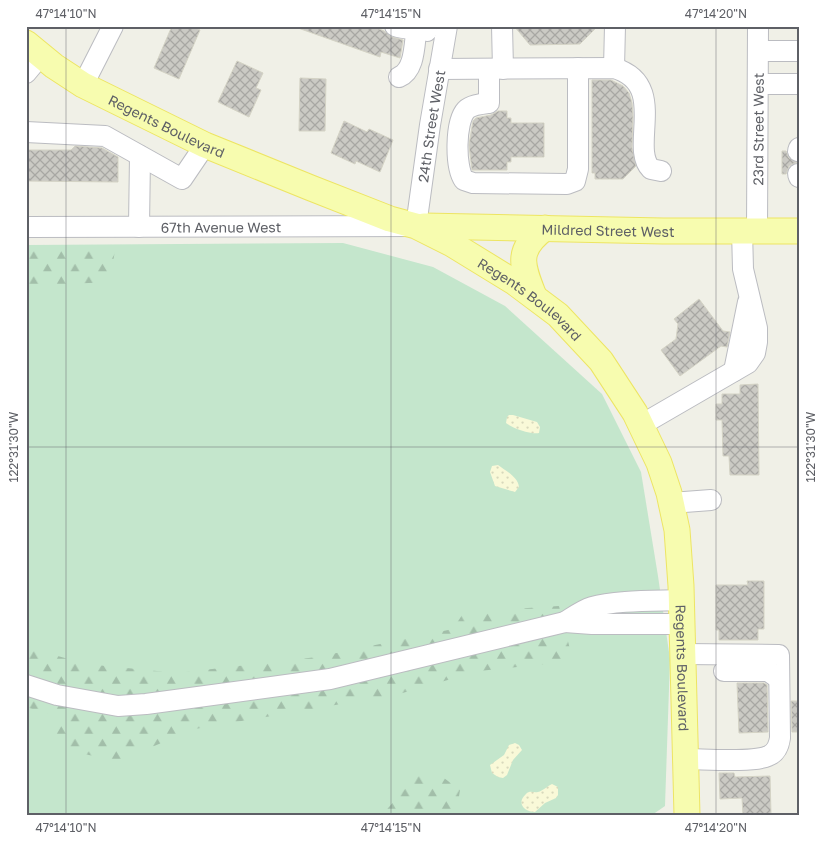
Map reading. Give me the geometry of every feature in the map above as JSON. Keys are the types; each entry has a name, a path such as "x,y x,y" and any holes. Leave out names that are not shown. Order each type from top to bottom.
{"main road":[{"name":"Regents Boulevard","path":"31,57 204,145 310,188 416,226 474,257 534,296 558,315 601,361 641,425 659,463 677,530 682,600 687,815"},
{"name":"Mildred Street West","path":"416,226 799,231"},
{"path":"534,296 524,270 522,258 529,241 545,228"}],"street":[{"path":"83,84 113,26"},
{"path":"395,26 401,28 417,27 446,32"},
{"path":"502,26 489,103 468,108 462,119 458,139 458,162 460,173 464,180 479,184 567,184 575,181 578,169 578,68"},
{"path":"614,68 615,26"},
{"name":"23rd Street West","path":"641,425 748,363 755,353 757,328 743,269 750,230 758,84 758,26"},
{"path":"399,77 404,74 412,61 417,27"},
{"name":"24th Street West","path":"416,226 446,32"},
{"path":"758,51 799,51"},
{"path":"440,69 614,68 624,72 633,79 643,95 646,162 651,169 661,171"},
{"path":"758,84 799,84"},
{"path":"26,132 105,136 182,179 204,145"},
{"path":"140,156 140,227"},
{"name":"67th Avenue West","path":"26,227 416,226"},
{"path":"671,503 711,500"},
{"path":"565,622 592,606 612,603 682,600"},
{"path":"26,685 57,695 118,706 146,704 330,679 565,622 592,624 682,624"},
{"path":"683,654 779,655 780,738 777,750 762,758 686,759"},
{"path":"724,671 768,671 779,679"}],"green space":[{"path":"343,243 433,267 505,306 602,394 641,472 658,576 670,659 665,806 652,815 26,815 26,245"},
{"path":"26,249 115,250 110,282 26,286"},
{"path":"559,606 573,661 479,671 399,694 195,729 118,761 55,748 55,716 26,707 26,647 86,664 177,673 317,657 453,629 464,612"},
{"path":"417,775 444,778 460,790 456,815 382,815"}],"sand":[{"path":"509,415 537,422 540,427 539,433 527,432 509,425 506,423"},
{"path":"498,465 511,474 518,483 519,487 515,492 495,486 490,472 492,466"},
{"path":"515,743 522,750 513,760 507,775 503,778 498,777 492,773 490,765 504,755 509,745"},
{"path":"552,784 558,787 556,798 545,803 535,812 525,809 522,801 527,793 540,791"}],"building":[{"path":"172,26 191,26 200,30 179,79 154,68"},
{"path":"298,26 372,26 392,37 403,40 400,58 381,52 380,57 298,28"},
{"path":"514,26 598,26 580,44 530,45"},
{"path":"237,61 263,73 256,88 261,90 249,117 218,102"},
{"path":"300,78 326,79 325,131 299,131"},
{"path":"592,80 611,80 623,86 629,93 633,116 632,148 636,166 623,179 595,179 595,173 592,173"},
{"path":"498,111 507,111 507,118 511,118 511,123 544,123 544,157 511,157 511,162 507,162 507,170 472,170 469,145 473,121 476,118 491,115"},
{"path":"344,121 367,132 369,129 393,140 380,172 356,161 355,164 331,153"},
{"path":"75,146 102,148 118,157 118,182 26,181 26,150 71,150"},
{"path":"782,151 786,151 789,158 797,162 789,166 786,174 782,174"},
{"path":"699,299 723,331 730,332 727,347 721,346 680,376 661,350 676,339 678,324 674,319"},
{"path":"758,384 759,475 730,475 729,456 723,456 722,420 716,420 716,404 722,404 722,394 740,394 740,385"},
{"path":"747,581 764,581 764,629 758,629 758,640 719,640 719,630 716,630 716,585 748,585"},
{"path":"737,683 764,683 767,685 768,732 739,733"},
{"path":"791,701 799,701 799,732 792,732"},
{"path":"719,773 734,773 735,777 770,776 771,815 743,815 742,798 720,799"}]}
